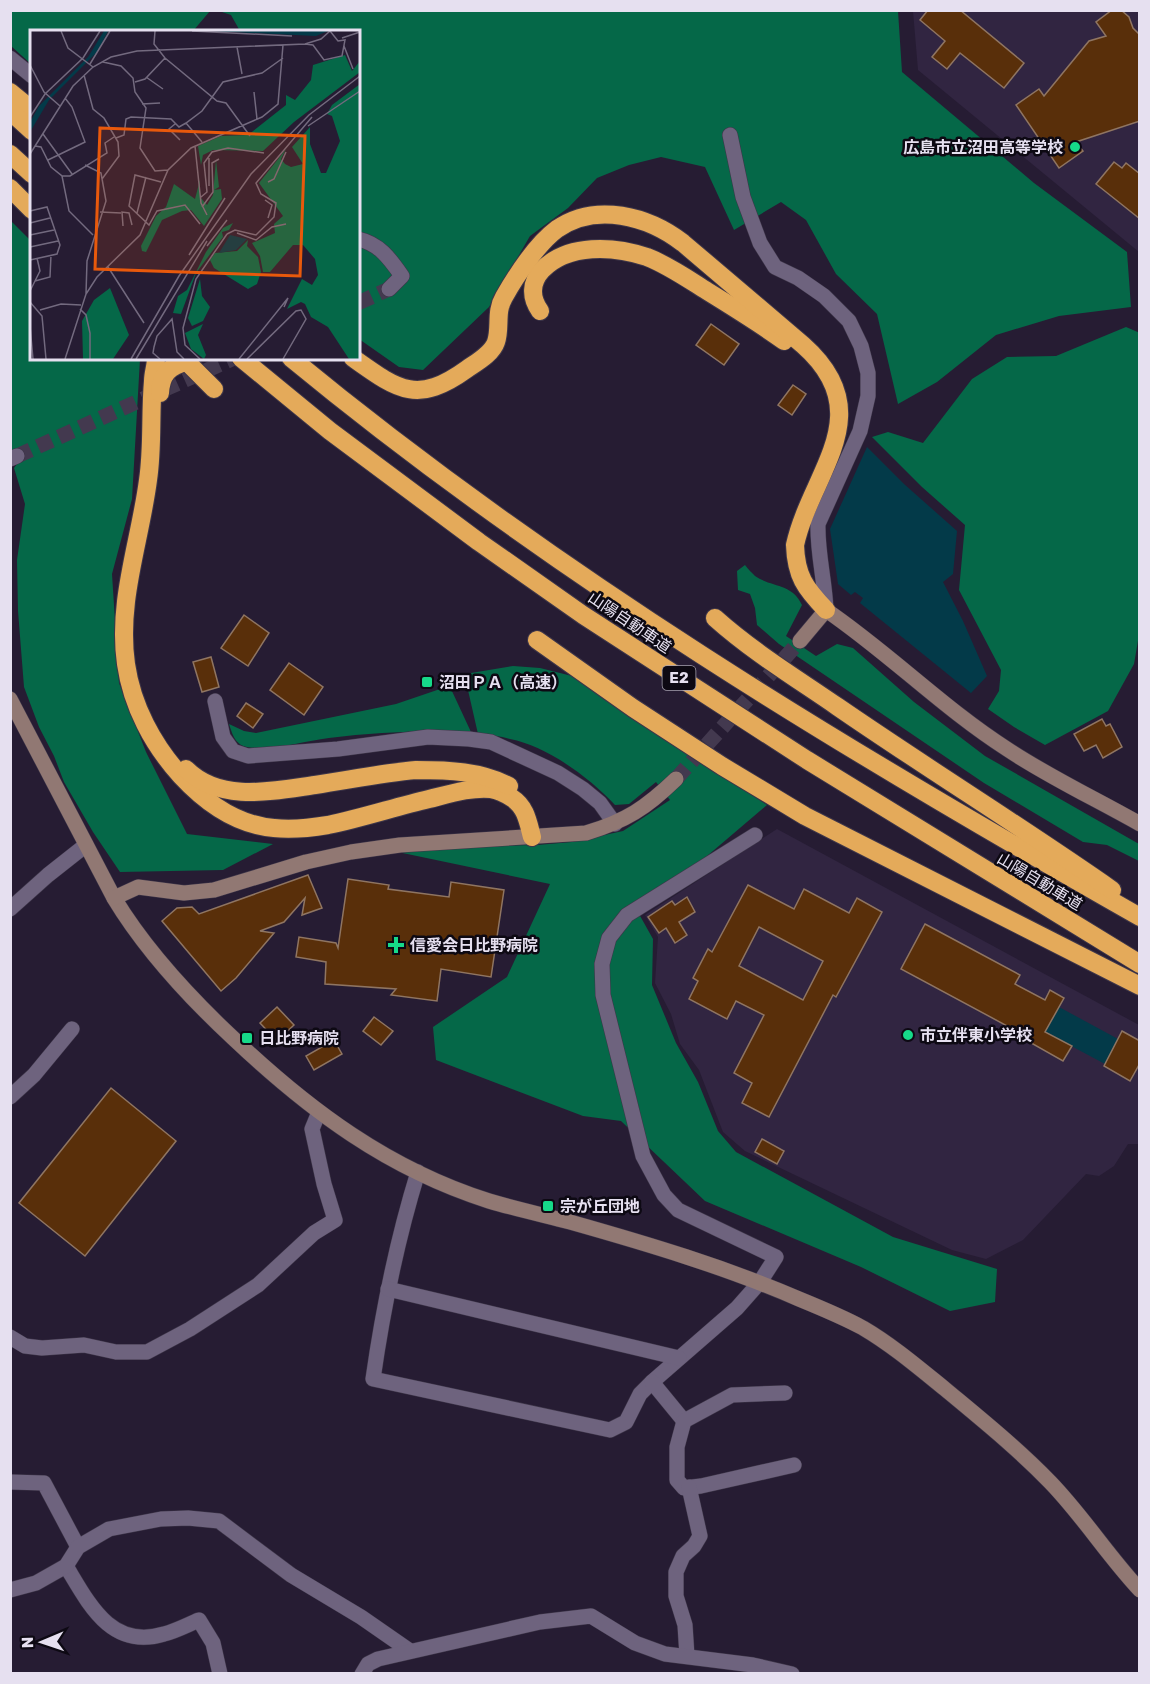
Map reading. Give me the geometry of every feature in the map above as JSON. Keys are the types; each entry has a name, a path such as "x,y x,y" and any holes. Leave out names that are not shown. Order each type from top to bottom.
{"highway":[{"path":"10,92 30,108"},
{"path":"10,111 30,129"},
{"path":"10,154 30,172"},
{"path":"10,188 30,208"},
{"path":"356,360 387,382 402,388 412,390 436,387 464,371 492,350 496,342 498,312 503,298 535,252 557,229 579,219 614,214 636,218 662,229 683,243 804,345 818,359 830,378 838,409 836,440 795,545 796,562 801,579 809,593 826,610"},
{"path":"540,311 533,299 534,283 541,272 553,261 580,250 629,252 647,257 675,270 768,329 806,358 823,385 830,425 826,448 790,531 787,555 791,572 798,586 826,610"},
{"path":"156,360 148,479 127,587 123,639 126,666 136,704 154,740 169,762 186,782 212,804 227,814 257,825 287,829 322,826 447,794 475,789 492,789 520,804 525,811 532,837"},
{"path":"214,390 185,360 164,373 160,384 156,472 149,519 134,586 130,627 132,665 149,715 171,753 199,780 221,788 245,792 274,791 408,771 436,770 478,774 500,781 520,795 528,811 532,837"},
{"name":"山陽自動車道","path":"243,360 330,431 479,542 583,615 807,760 1140,964"},
{"name":"山陽自動車道","path":"293,360 350,407 495,514 608,593 870,761 1140,917"},
{"path":"715,618 755,650 876,734 1022,827 1140,908"},
{"path":"537,640 643,715 805,816 1140,986"}],"street":[{"path":"10,58 30,74"},
{"path":"729,135 743,197 760,243 775,267 798,278 824,296 849,321 861,346 868,373 868,396 861,430 818,524 817,536 826,610 800,641"},
{"path":"360,239 368,241 387,254 402,276 389,289"},
{"path":"826,610 862,635 939,699 1008,750 1140,824"},
{"path":"10,699 132,928 170,975 268,1071 320,1112 350,1135 451,1188 490,1201 679,1253 760,1282 864,1329 910,1361 980,1418 1051,1483 1137,1582"},
{"path":"214,701 223,737 233,751 248,756 338,749 428,737 491,742 558,773 583,789 600,803 615,824"},
{"path":"114,898 138,887 184,893 214,890 306,862 400,845 586,833 615,824 636,813 656,798 676,778"},
{"path":"418,1172 388,1289 373,1379 610,1430 626,1422 640,1394 737,1308 760,1282 776,1257 678,1210 664,1195 643,1156 603,995 602,964 609,938 627,915 755,835"},
{"path":"10,909 86,845"},
{"path":"10,1097 34,1075 72,1029"},
{"path":"10,1337 25,1346 42,1348 84,1345 116,1352 147,1352 190,1329 258,1285 314,1233 335,1220 312,1129 320,1112"},
{"path":"388,1289 679,1358"},
{"path":"652,1382 684,1420"},
{"path":"786,1393 732,1395 684,1420 677,1447 677,1480 684,1488 794,1465"},
{"path":"10,1482 44,1483 78,1547"},
{"path":"687,1656 685,1625 676,1596 676,1572 683,1556 694,1546 699,1536 689,1487"},
{"path":"10,1590 36,1583 66,1566 78,1547 109,1529 161,1519 188,1518 219,1521 291,1575 361,1617 410,1651"},
{"path":"66,1566 103,1621 122,1634 141,1638 163,1635 199,1620 213,1643 220,1674"},
{"path":"362,1674 368,1664 378,1659 540,1622 591,1616 635,1643 665,1654 753,1665 792,1674"}],"shaded area":[{"name":"広島市立沼田高等学校","path":"913,11 1139,11 1139,252 918,70"},
{"name":"市立伴東小学校","path":"777,829 1139,1025 1139,1144 1128,1144 1114,1166 1099,1176 1086,1174 1023,1240 986,1259 952,1250 745,1151 723,1132 699,1070 680,1044 671,1014 655,983 658,937 645,915"}],"green space":[{"path":"11,10 210,10 194,30 30,30 30,63 11,46"},
{"path":"219,11 898,11 902,72 1034,183 1127,252 1131,307 1059,316 996,335 937,382 898,404 877,314 836,274 806,220 781,202 734,230 705,167 661,157 629,165 597,178 568,208 530,236 489,307 423,370 399,367 360,340 360,30 239,30 231,15"},
{"path":"10,220 30,240 30,360 140,360 132,499 112,574 119,683 146,752 187,834 273,844 223,870 120,872 93,832 64,782 24,687 18,611 17,560 25,504 14,468 21,459 10,453"},
{"path":"1126,327 1140,333 1140,629 1134,664 1108,711 1045,745 988,709 999,691 1001,670 959,590 965,525 922,487 872,437 888,432 923,443 972,379 1007,357 1056,356"},
{"path":"745,565 755,576 787,589 798,598 802,605 786,636 816,656 837,644 853,648 914,702 985,756 1139,844 1139,861 1107,845 1083,842 984,783 779,644 757,625 750,594 738,590 737,571"},
{"path":"513,666 540,668 576,677 767,805 639,914 653,939 652,985 676,1043 698,1082 718,1131 736,1152 893,1237 997,1269 995,1302 950,1311 861,1267 705,1201 621,1121 583,1116 436,1060 433,1027 507,977 550,884 393,851 572,842 623,831 670,800 656,782 629,804 615,805 581,774 538,748 502,737 478,734 465,677 471,673"},
{"path":"443,688 451,689 471,732 418,731 364,734 257,748 240,744 229,724 244,731 256,733 396,704"}],"water":[{"path":"867,447 904,484 957,531 953,574 943,582 987,676 971,693 860,603 863,598 855,592 851,595 838,584 830,529"},
{"path":"1059,1007 1118,1039 1105,1064 1045,1032"}],"building":[{"path":"928,10 960,10 1024,63 1004,88 960,53 947,69 932,57 945,41 920,20"},
{"path":"1112,10 1121,10 1129,17 1133,28 1140,35 1140,121 1076,142 1083,151 1059,168 1016,105 1039,89 1044,96 1089,41 1106,36 1096,22"},
{"path":"1114,162 1122,168 1126,163 1140,174 1140,219 1096,184"},
{"path":"711,324 739,344 724,365 696,345"},
{"path":"793,385 806,394 792,415 778,405"},
{"path":"244,615 269,633 248,666 221,648"},
{"path":"211,657 219,687 202,692 193,662"},
{"path":"289,663 323,687 304,715 270,690"},
{"path":"246,703 263,714 253,728 237,716"},
{"path":"1102,719 1106,726 1110,724 1122,747 1103,758 1096,745 1084,751 1074,734"},
{"path":"308,875 322,908 302,915 305,898 284,922 260,931 274,933 236,978 221,991 162,921 177,908 192,907 199,914"},
{"path":"348,879 389,885 388,889 449,897 451,882 504,890 491,977 441,969 437,1001 391,995 396,989 325,984 326,962 296,957 299,937 336,943 338,948"},
{"path":"748,885 794,909 804,889 849,913 857,898 882,912 836,997 833,995 769,1117 742,1103 752,1083 734,1073 764,1015 736,1001 727,1019 689,999 698,981 693,978 708,949 712,952","holes":["759,927 823,961 803,1000 739,966"]},
{"path":"687,897 695,912 679,922 687,935 675,943 666,928 659,933 648,917 672,901 675,905"},
{"path":"925,924 1020,975 1015,984 1045,1000 1050,990 1064,998 1045,1032 1072,1046 1063,1061 1010,1031 1011,1028 901,969"},
{"path":"277,1007 294,1025 277,1041 260,1023"},
{"path":"374,1017 393,1031 381,1045 363,1031"},
{"path":"1122,1031 1140,1041 1140,1063 1130,1081 1104,1066"},
{"path":"334,1040 342,1054 314,1070 306,1056"},
{"path":"111,1088 176,1141 85,1256 19,1203"},
{"path":"762,1139 784,1151 777,1164 755,1152"}],"tunnel":[{"path":"360,302 389,289"},
{"path":"17,456 230,360"},
{"path":"676,779 800,641"}],"place":[{"name":"広島市立沼田高等学校","path":"1075,147"},
{"name":"沼田ＰＡ（高速）","path":"427,682"},
{"name":"信愛会日比野病院","path":"396,945"},
{"name":"市立伴東小学校","path":"908,1035"},
{"name":"日比野病院","path":"247,1038"},
{"name":"宗が丘団地","path":"548,1206"}]}
